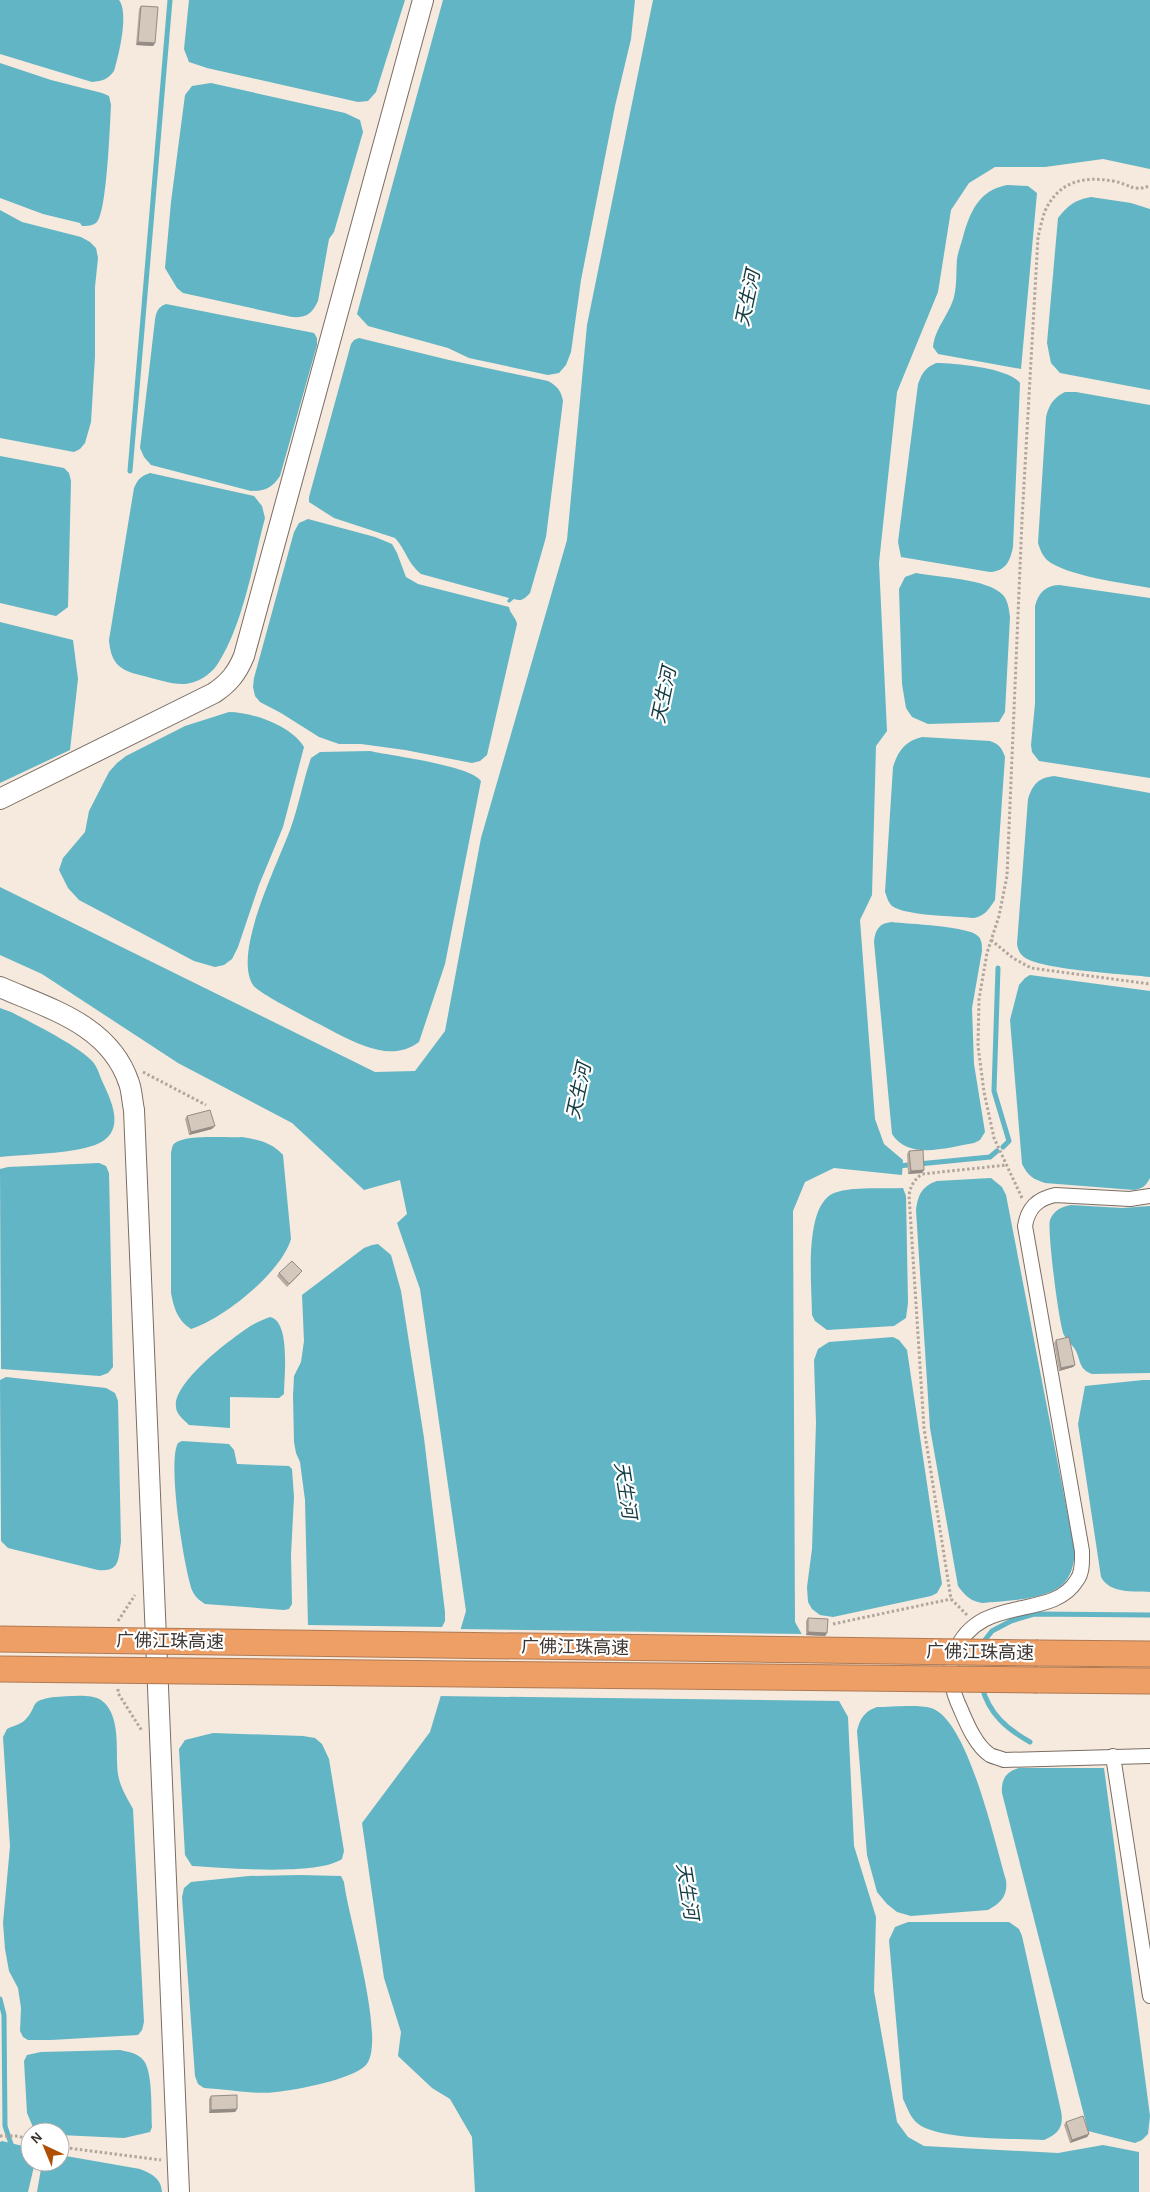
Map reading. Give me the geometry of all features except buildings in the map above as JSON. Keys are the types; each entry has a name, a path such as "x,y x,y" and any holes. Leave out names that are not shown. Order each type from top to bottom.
{"highway":[{"name":"广佛江珠高速","path":"0,1639 1150,1654"},
{"name":"广佛江珠高速","path":"0,1669 1150,1681"}],"street":[{"path":"0,799 214,693 233,678 240,667 423,0"},
{"path":"0,987 82,1024 102,1040 118,1059 130,1084 134,1110 179,2192"},
{"path":"1150,1196 1130,1199 1055,1194 1044,1197 1034,1204 1029,1212 1026,1226 1082,1551 1082,1565 1078,1580 1068,1591 1056,1599 989,1616 976,1624 959,1642 950,1664 957,1701 964,1717 980,1745 990,1755 1004,1760 1150,1756"},
{"path":"1113,1756 1150,1996"}],"path":[{"path":"1029,1212 994,1138 984,1092 978,1046 979,999 1007,876 1022,520 1038,237 1045,211 1061,188 1088,178 1115,182 1138,190 1150,186"},
{"path":"991,940 1013,958 1031,968 1150,984"},
{"path":"118,1059 206,1105"},
{"path":"976,1624 951,1599 924,1428 912,1251 910,1186 915,1179 930,1172 1007,1165"},
{"path":"833,1624 951,1599"},
{"path":"0,2136 20,2137"},
{"path":"70,2148 167,2161"}],"water":[{"path":"0,0 119,0 122,6 123,24 114,71 105,79 92,82 0,54"},
{"path":"189,0 405,0 376,92 368,101 358,102 207,68 189,62 184,49"},
{"path":"443,0 635,0 631,39 615,106 581,280 571,352 566,365 559,373 548,375 469,358 448,348 368,326 357,314"},
{"name":"天生河","path":"653,0 1150,0 1150,169 1103,159 1045,167 995,167 969,183 951,210 938,292 897,392 879,563 887,731 876,746 872,895 860,920 875,1119 884,1144 903,1160 902,1175 834,1168 805,1182 793,1211 795,1622 848,1717 854,1846 876,1917 874,1991 897,2122 908,2137 924,2146 1058,2153 1103,2145 1139,2152 1139,2192 475,2192 472,2137 450,2099 432,2088 398,2056 401,2032 384,1978 362,1823 430,1732 466,1611 420,1289 397,1223 407,1214 400,1180 364,1190 292,1123 178,1063 42,974 0,955 0,887 375,1072 415,1071 445,1031 481,838 567,540 587,325"},
{"path":"0,63 109,96 111,105 106,185 97,222 90,226 82,226 80,223 43,214 0,198"},
{"path":"211,83 345,113 360,120 363,132 334,232 329,239 318,301 311,312 305,316 292,317 183,293 177,288 165,268 171,202 185,95 192,86"},
{"path":"1007,185 1028,186 1037,193 1021,369 938,354 933,347 936,334 954,297 957,256 969,219 983,197 997,188"},
{"path":"1091,197 1131,203 1150,209 1150,390 1060,373 1051,363 1047,343 1058,218 1072,204"},
{"path":"0,210 22,222 81,237 96,248 98,258 95,287 95,356 91,422 85,443 74,452 0,438"},
{"path":"166,304 314,333 317,338 317,345 280,476 268,488 251,491 151,465 144,457 140,448 155,320 158,310"},
{"path":"359,338 548,381 560,391 563,401 546,537 530,593 523,599 514,599 509,603 507,601 509,598 421,574 413,566 395,538 334,518 309,502 351,344"},
{"path":"936,363 968,365 994,370 1014,378 1020,383 1013,547 1010,557 1000,570 990,572 901,557 898,542 918,384 924,371"},
{"path":"1065,392 1076,392 1150,405 1150,588 1081,575 1056,566 1047,560 1040,550 1038,543 1046,417 1052,402"},
{"path":"0,456 64,468 69,473 71,481 68,607 56,616 0,603"},
{"path":"150,473 254,496 262,506 265,518 246,594 234,632 217,665 211,672 203,678 190,683 170,683 129,672 119,666 110,649 109,640 134,488 140,478"},
{"path":"308,519 375,537 392,544 406,577 418,584 509,607 517,624 487,755 480,761 472,763 405,750 361,744 339,744 319,737 260,702 255,696 254,678 294,532 299,523"},
{"path":"916,573 975,582 996,590 1005,597 1010,617 1005,712 999,722 928,724 912,717 906,708 902,684 899,589 905,577"},
{"path":"1059,585 1150,598 1150,778 1039,761 1032,752 1035,704 1035,606 1038,597 1046,588"},
{"path":"0,622 73,640 78,679 70,750 0,783"},
{"path":"229,712 249,715 271,722 298,739 304,747 283,827 259,885 238,947 232,959 224,965 215,967 194,961 79,900 68,888 59,870 63,858 85,832 89,811 109,772 117,763 126,756 185,726"},
{"path":"922,737 990,741 1000,747 1005,757 995,900 986,912 978,917 908,912 892,906 885,892 893,767 897,756 903,748 911,741"},
{"path":"370,751 462,770 474,775 481,781 445,964 419,1042 399,1051 379,1050 368,1047 292,1010 253,985 248,970 248,951 253,930 268,884 291,827 311,758 320,752"},
{"path":"1054,776 1150,793 1150,977 1084,971 1047,965 1024,957 1019,952 1017,944 1028,799 1032,789 1040,780"},
{"path":"892,922 963,930 978,936 981,941 982,951 972,1008 974,1064 985,1132 980,1140 974,1143 941,1149 919,1150 899,1142 892,1134 874,942 875,934 879,928 884,924"},
{"path":"1030,975 1150,991 1150,1178 1142,1188 1134,1190 1045,1183 1031,1176 1022,1164 1010,1020 1019,985"},
{"path":"0,1008 55,1035 93,1062 113,1109 114,1126 105,1140 95,1145 73,1150 0,1157"},
{"path":"242,1137 269,1144 283,1155 291,1239 276,1266 250,1293 219,1315 191,1329 182,1322 177,1313 171,1293 172,1147 175,1143 188,1138"},
{"path":"99,1163 106,1166 109,1173 113,1367 108,1373 100,1376 1,1369 0,1169 8,1167"},
{"path":"991,1178 1002,1187 1006,1195 1075,1552 1073,1564 1065,1582 1049,1593 1014,1600 982,1603 968,1597 958,1586 930,1428 916,1210 918,1200 924,1188 932,1183 937,1181"},
{"path":"903,1188 906,1196 908,1303 906,1318 894,1326 827,1330 815,1321 812,1315 811,1248 817,1213 824,1201 834,1193 849,1189"},
{"path":"1071,1205 1122,1208 1150,1206 1150,1373 1092,1374 1081,1365 1076,1351 1064,1335 1052,1258 1050,1220 1056,1211"},
{"path":"378,1244 391,1255 401,1291 424,1438 445,1612 445,1621 442,1627 308,1625 305,1500 300,1462 294,1442 293,1396 294,1376 301,1362 304,1341 302,1295 364,1248"},
{"path":"270,1317 277,1321 284,1339 284,1394 279,1398 230,1397 230,1428 189,1425 177,1412 176,1407 177,1397 192,1375 227,1343 249,1327"},
{"path":"893,1337 899,1340 907,1350 942,1584 937,1593 931,1596 833,1617 820,1615 812,1609 808,1602 807,1587 812,1549 816,1423 814,1360 818,1349 829,1342"},
{"path":"6,1377 106,1388 115,1393 118,1401 121,1542 117,1564 114,1567 98,1570 8,1548 1,1541 0,1380"},
{"path":"1150,1380 1150,1592 1116,1589 1101,1577 1078,1424 1085,1386"},
{"path":"182,1441 229,1444 234,1450 237,1464 289,1466 292,1469 294,1497 291,1555 292,1604 289,1609 205,1604 194,1595 185,1560 175,1492 175,1454 178,1443"},
{"path":"84,1696 101,1700 108,1707 115,1724 119,1779 133,1809 144,2022 142,2030 138,2035 28,2040 23,2037 20,2031 21,2008 18,1988 9,1971 3,1923 10,1846 3,1737 7,1729 25,1720 37,1702 54,1697"},
{"path":"912,1706 931,1708 944,1717 957,1734 978,1785 1006,1880 1005,1895 997,1905 988,1910 911,1916 897,1912 877,1892 867,1855 857,1731 864,1716 877,1707"},
{"path":"213,1733 303,1736 315,1738 322,1744 329,1759 344,1851 342,1859 313,1868 292,1869 270,1870 192,1866 185,1855 179,1749 185,1740"},
{"path":"1019,1768 1104,1768 1150,2116 1148,2134 1142,2140 1135,2143 1088,2131 1002,1793 1002,1784 1005,1777"},
{"path":"249,1876 341,1876 344,1882 369,2006 372,2031 371,2052 366,2065 350,2075 338,2079 285,2091 258,2093 204,2088 198,2084 195,2076 182,1897 184,1888 191,1882"},
{"path":"908,1922 1009,1922 1019,1929 1061,2111 1061,2125 1053,2135 1044,2140 959,2136 927,2129 912,2118 903,2099 889,1940 895,1927"},
{"path":"120,2050 139,2056 144,2061 149,2074 152,2127 150,2132 124,2138 70,2135 70,2122 31,2122 27,2113 24,2061 27,2055 41,2052"},
{"path":"0,2142 20,2145 20,2172 33,2172 28,2192 0,2192"},
{"path":"70,2157 140,2169 158,2180 162,2192 37,2192 40,2172 70,2172"}],"pier":[{"path":"458,1629 805,1634 842,1701 438,1696"}],"waterway":[{"path":"130,471 170,0"},
{"path":"998,968 994,1091 1009,1141 1003,1147"},
{"path":"898,1166 990,1157 997,1151"},
{"path":"981,1645 992,1631 1011,1621 1034,1614 1150,1615"},
{"path":"982,1687 989,1705 1000,1720 1030,1742"},
{"path":"0,1999 4,2015 5,2126 13,2150"}]}
